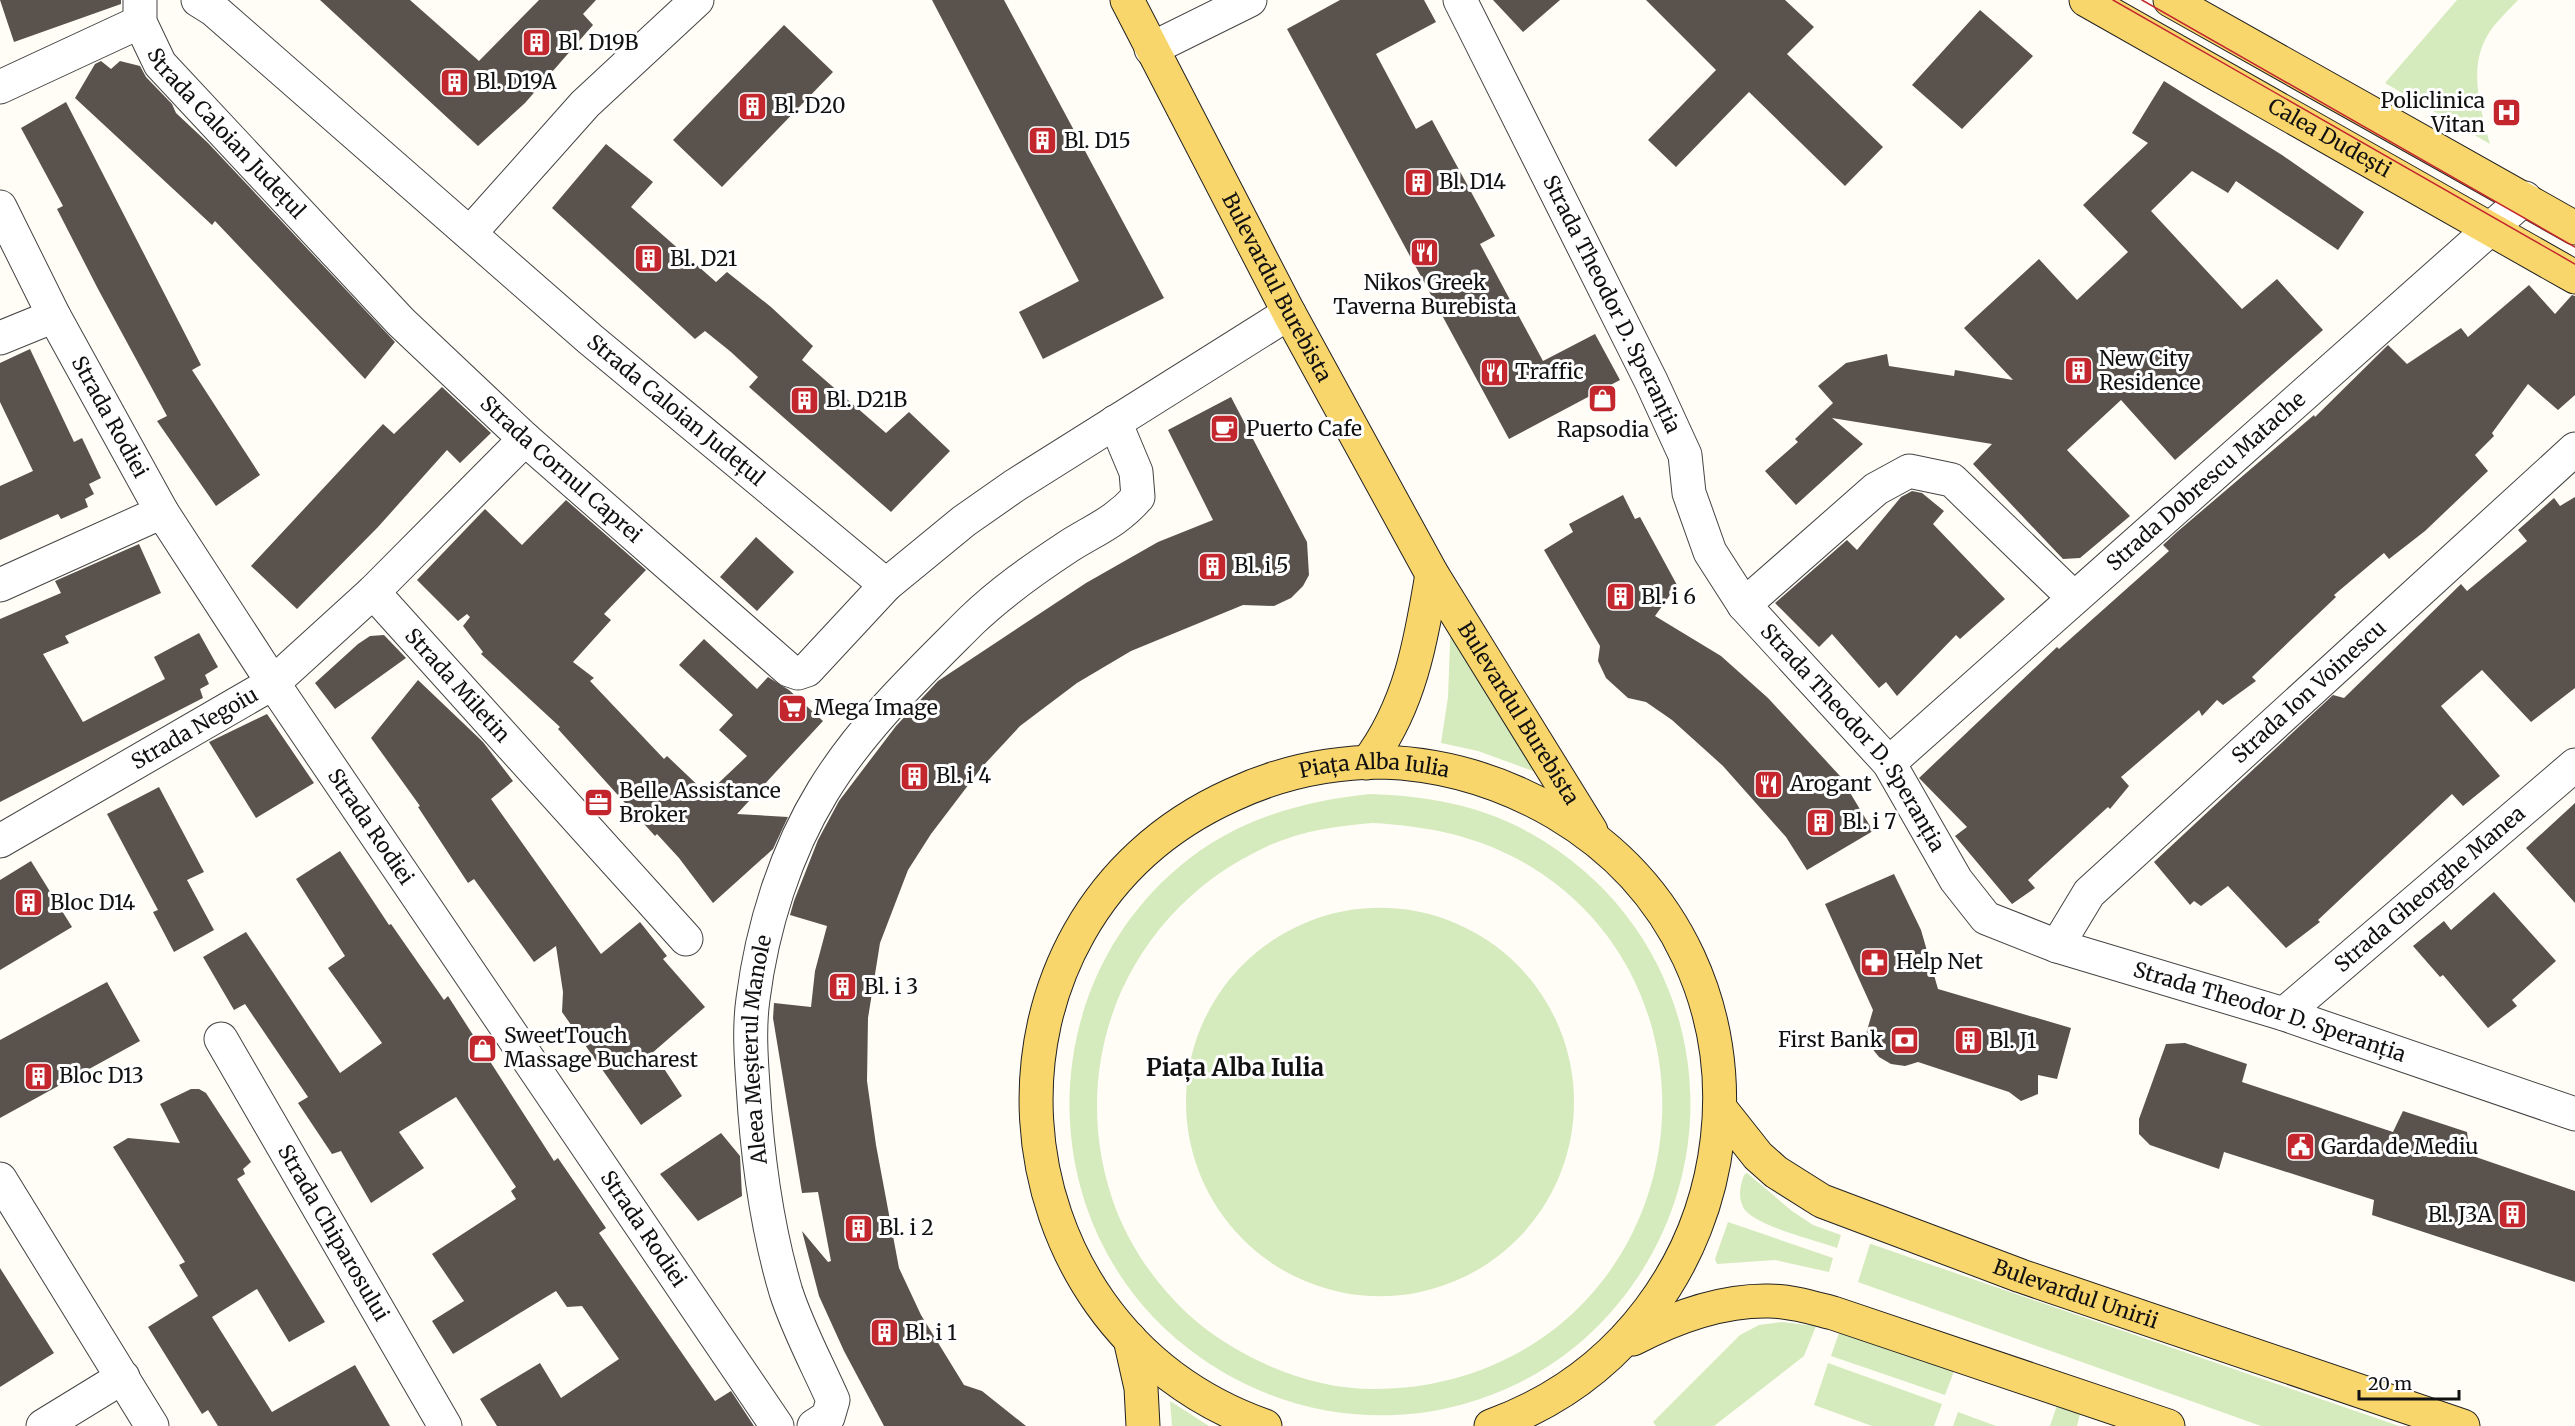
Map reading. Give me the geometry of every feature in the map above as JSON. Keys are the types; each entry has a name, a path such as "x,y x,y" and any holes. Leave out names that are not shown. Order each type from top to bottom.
{"main road":[{"name":"Bulevardul Burebista","path":"1126,0 1289,313 1432,574 1585,822 1607,851"},
{"name":"Calea Dudești","path":"2086,0 2575,277"},
{"name":"Calea Dudești","path":"2170,0 2575,228"},
{"name":"Bulevardul Burebista","path":"1367,763 1384,741 1406,692 1418,653 1432,574"},
{"name":"Piața Alba Iulia","path":"1265,1426 1198,1394 1151,1360 1107,1312 1077,1267 1055,1218 1043,1175 1036,1121 1036,1077 1042,1032 1061,974 1084,927 1109,891 1138,859 1186,820 1224,799 1272,779 1314,768 1367,763 1433,767 1497,784 1564,818 1607,851 1653,902 1693,970 1711,1029 1718,1066 1720,1108 1714,1168 1698,1226 1667,1288 1618,1347 1592,1370 1557,1395 1491,1426"},
{"name":"Bulevardul Unirii","path":"1720,1108 1758,1156 1776,1172 1822,1201 2021,1276 2463,1426"},
{"path":"1618,1347 1659,1326 1696,1312 1746,1301 1772,1301 1833,1313 2168,1426"},
{"path":"1131,1339 1142,1388 1143,1426"}],"street":[{"name":"Strada Caloian Județul","path":"198,0 214,10 471,232 590,339 886,585"},
{"path":"471,232 585,104 697,0"},
{"path":"1151,49 1250,0"},
{"name":"Strada Theodor D. Speranția","path":"1460,0 1651,381 1685,455 1689,493 1710,552 1744,605 1889,763 1956,880 1986,918 2057,946 2284,1014 2575,1114"},
{"name":"Strada Caloian Județul","path":"140,11 160,64 336,252"},
{"path":"0,87 140,11"},
{"name":"Strada Dobrescu Matache","path":"1889,763 2525,198"},
{"name":"Strada Rodiei","path":"0,207 54,316 162,512 273,683 777,1426"},
{"name":"Strada Cornul Caprei","path":"336,252 401,322 525,439 789,670 798,673 807,670 886,585"},
{"path":"886,585 964,521 1115,422 1289,313"},
{"path":"0,338 54,316"},
{"name":"Aleea Meșterul Manole","path":"814,1426 828,1417 833,1400 791,1303 774,1242 763,1187 755,1116 751,1058 753,1000 765,936 802,829 824,789 876,718 1003,590 1071,544 1122,515 1138,496 1136,472 1115,422"},
{"path":"373,592 525,439"},
{"name":"Strada Ion Voinescu","path":"2057,946 2089,893 2575,449"},
{"path":"1744,605 1876,489 1909,471 1952,480 2074,598"},
{"path":"0,585 162,512"},
{"name":"Strada Negoiu","path":"0,841 273,683 373,592"},
{"name":"Strada Miletin","path":"373,592 686,939"},
{"name":"Strada Gheorghe Manea","path":"2284,1014 2575,765"},
{"name":"Strada Chiparosului","path":"221,1039 445,1426"},
{"path":"0,1179 152,1426"},
{"path":"43,1426 123,1377"}],"green space":[{"path":"2457,0 2518,0 2492,29 2480,52 2478,92 2490,144 2385,83"},
{"path":"1451,617 1537,758 1533,771 1478,751 1441,743 1448,697"},
{"path":"1370,794 1412,797 1453,804 1492,815 1530,833 1594,880 1642,937 1673,1002 1689,1073 1688,1145 1670,1215 1635,1281 1583,1340 1542,1370 1519,1383 1471,1402 1421,1413 1369,1415 1318,1409 1294,1403 1246,1384 1201,1358 1146,1309 1105,1250 1080,1186 1070,1117 1074,1048 1094,981 1130,920 1180,866 1223,836 1270,815 1344,797","holes":["1372,823 1435,830 1495,848 1533,868 1587,912 1627,966 1652,1027 1662,1091 1658,1156 1639,1219 1605,1277 1557,1327 1516,1354 1471,1373 1424,1385 1375,1389 1318,1382 1264,1364 1212,1334 1178,1305 1137,1252 1117,1212 1102,1157 1097,1103 1103,1049 1118,999 1143,952 1177,910 1218,874 1280,841 1332,828"]},
{"path":"1380,908 1418,912 1454,923 1488,941 1517,965 1541,994 1559,1028 1570,1064 1574,1102 1570,1140 1559,1176 1541,1210 1517,1239 1488,1263 1454,1281 1418,1292 1380,1296 1342,1292 1306,1281 1272,1263 1243,1239 1219,1210 1201,1176 1190,1140 1186,1102 1190,1064 1201,1028 1219,994 1243,965 1272,941 1306,923 1342,912"},
{"path":"1747,1173 1792,1211 1813,1225 1841,1235 1837,1248 1786,1232 1749,1214 1741,1203 1740,1195 1744,1175"},
{"path":"1728,1222 1833,1258 1829,1272 1775,1260 1717,1264 1715,1259"},
{"path":"1870,1244 2399,1426 2261,1426 1858,1282"},
{"path":"1782,1322 1816,1326 1804,1356 1714,1426 1656,1426 1653,1422 1740,1335 1759,1325"},
{"path":"1841,1327 1956,1366 1945,1395 1831,1356"},
{"path":"1828,1363 1942,1404 1934,1426 1872,1426 1814,1405"},
{"path":"1170,1401 1209,1426 1172,1426"},
{"path":"2057,1405 2080,1414 2077,1426 2050,1426"},
{"path":"1958,1412 1996,1426 1953,1426"}],"building":[{"path":"0,0 121,0 121,4 14,42"},
{"name":"Bl. D19A","path":"320,0 410,0 479,61 539,0 596,0 583,14 593,25 525,103 478,146"},
{"name":"Bl. D15","path":"932,0 1004,0 1164,298 1043,359 1019,312 1079,281"},
{"name":"Bl. D14","path":"1340,0 1424,0 1436,22 1376,54 1416,129 1432,120 1495,236 1480,244 1543,361 1595,334 1620,380 1509,439 1287,29"},
{"path":"1493,0 1560,0 1523,32"},
{"path":"1646,0 1785,0 1814,27 1787,54 1883,147 1845,186 1749,92 1676,167 1648,140 1716,70"},
{"path":"1980,10 2033,56 1962,129 1912,85"},
{"name":"Bl. D20","path":"784,25 833,72 722,187 673,140"},
{"path":"101,61 111,69 120,61 140,66 146,77 172,104 176,113 208,143 395,342 365,379 215,221 212,225 75,98 95,64"},
{"path":"2164,81 2282,155 2364,212 2338,250 2236,181 2228,193 2192,171 2151,211 2242,309 2277,279 2323,330 2175,460 2121,400 2067,450 2130,516 2080,558 2063,559 1973,464 1992,444 1832,418 1863,444 1796,505 1765,471 1798,442 1795,439 1833,403 1818,386 1846,363 1887,354 1889,366 1954,376 1955,370 2013,380 1964,328 2039,259 2077,300 2128,252 2083,205 2148,143 2132,133"},
{"path":"66,102 201,365 192,370 260,475 216,506 157,421 167,416 57,209 63,206 21,128"},
{"path":"606,144 653,182 631,207 716,282 727,272 771,307 813,346 802,360 886,433 909,412 950,451 891,512 749,387 758,377 731,352 705,331 695,339 552,208"},
{"path":"2529,285 2555,314 2572,295 2575,296 2575,395 2558,410 2528,384 2492,433 2494,436 2475,455 2488,471 2425,531 2389,559 2384,553 2334,595 2336,597 2252,677 2256,681 2223,705 2217,700 2202,716 2199,710 2121,777 2129,786 2110,809 2108,807 2028,880 2035,888 2012,904 1955,836 1967,827 1919,778 2057,647 2059,649 2169,551 2163,545 2177,532 2314,415 2315,417 2388,345 2407,364 2461,328 2468,337"},
{"path":"30,349 74,442 82,438 101,478 89,484 94,494 85,499 88,507 61,519 58,514 0,540 0,486 33,471 0,402 0,363"},
{"path":"442,387 491,433 460,463 447,450 378,527 297,609 251,566 383,424 394,434"},
{"path":"1231,397 1307,542 1309,575 1303,586 1291,598 1274,606 1243,605 1131,651 1077,683 1020,726 982,767 931,834 908,870 880,943 868,1018 867,1081 876,1145 899,1268 921,1315 964,1385 982,1391 1026,1426 884,1426 844,1351 819,1296 802,1231 828,1262 831,1261 818,1192 802,1193 773,1018 774,1003 811,1007 815,971 827,926 790,915 794,901 818,840 839,801 896,726 938,681 1086,583 1158,542 1213,520 1168,430"},
{"path":"1912,491 1922,493 1944,511 1933,524 2005,599 1960,639 1956,635 1897,696 1886,682 1879,688 1832,634 1819,647 1775,603 1847,540 1857,550 1901,497"},
{"path":"1623,495 1635,519 1640,517 1677,585 1655,616 1721,656 1768,698 1840,776 1873,831 1807,870 1786,837 1723,766 1672,720 1646,702 1628,698 1606,678 1598,661 1600,646 1544,550 1573,532 1569,524"},
{"path":"2575,497 2575,688 2531,722 2482,670 2441,706 2500,776 2463,806 2452,794 2318,920 2320,922 2286,948 2228,886 2201,906 2194,901 2190,905 2154,862 2333,695 2344,698 2461,584 2467,591 2527,541 2518,530 2554,498 2560,506"},
{"path":"566,500 646,570 604,614 611,620 573,662 594,678 590,681 664,759 667,756 707,794 747,756 719,730 733,715 679,665 704,639 757,689 768,677 789,690 823,721 737,814 788,817 773,849 713,903 679,858 657,834 655,836 558,729 560,727 481,654 483,652 463,626 470,617 467,614 458,621 417,580 485,509 522,545"},
{"path":"756,537 794,572 757,611 720,577"},
{"path":"139,544 161,593 65,636 69,643 43,654 83,722 165,679 154,657 199,633 218,667 205,675 209,684 200,689 203,698 0,802 0,619 61,593 55,581"},
{"path":"384,635 406,658 335,709 315,683 358,644 370,636"},
{"path":"418,680 483,742 513,781 491,799 601,954 640,922 667,956 663,959 705,1007 651,1054 661,1064 682,1096 641,1125 562,1012 563,992 556,946 534,962 474,879 468,883 418,807 420,806 371,738"},
{"path":"267,714 314,783 256,818 209,742"},
{"path":"159,787 204,872 187,880 214,930 174,952 153,912 158,910 107,814"},
{"path":"2575,803 2575,903 2526,848"},
{"path":"340,851 389,925 391,924 444,1000 448,996 554,1161 558,1158 606,1228 599,1233 715,1401 731,1391 754,1426 497,1426 480,1399 540,1363 561,1398 619,1359 582,1306 567,1307 556,1291 453,1354 432,1321 464,1301 432,1254 516,1199 511,1191 516,1187 456,1097 399,1132 424,1168 371,1203 341,1151 332,1154 298,1103 308,1097 245,1004 234,1010 203,957 246,932 340,1073 382,1043 328,968 345,956 296,879"},
{"name":"Bloc D14","path":"31,861 72,927 0,970 0,880"},
{"name":"Bl. J1","path":"1894,874 1921,930 1938,989 2071,1028 2057,1079 2038,1075 2038,1094 2021,1101 2009,1092 1918,1062 1905,1066 1891,1064 1879,1057 1871,1047 1866,1034 1873,1010 1825,904"},
{"path":"2494,892 2556,961 2512,1000 2517,1006 2488,1028 2443,975 2440,977 2413,946 2444,921 2451,930"},
{"name":"Bloc D13","path":"107,982 140,1041 0,1118 0,1040"},
{"path":"2185,1043 2247,1064 2242,1082 2393,1132 2403,1111 2467,1132 2470,1155 2575,1191 2575,1282 2372,1215 2374,1200 2224,1152 2219,1169 2150,1145 2139,1134 2139,1119 2166,1044"},
{"path":"191,1089 199,1089 206,1093 251,1162 243,1169 245,1174 237,1179 325,1322 289,1342 257,1289 212,1317 272,1412 355,1365 390,1426 218,1426 208,1410 202,1414 148,1327 198,1296 179,1265 185,1262 113,1147 128,1138 180,1143 160,1104"},
{"path":"721,1133 740,1156 742,1196 698,1221 660,1174"},
{"path":"0,1268 54,1353 0,1387"}],"tram line":[{"path":"2113,0 2575,264"},
{"path":"2142,0 2575,247"}],"place":[{"name":"Bl. D19B","path":"537,43"},
{"name":"Bl. D19A","path":"455,82"},
{"name":"Bl. D20","path":"753,106"},
{"name":"Policlinica Vitan","path":"2506,113"},
{"name":"Bl. D15","path":"1043,141"},
{"name":"Bl. D14","path":"1418,182"},
{"name":"Nikos Greek Taverna Burebista","path":"1425,252"},
{"name":"Bl. D21","path":"649,259"},
{"name":"New City Residence","path":"2078,371"},
{"name":"Traffic","path":"1494,372"},
{"name":"Rapsodia","path":"1603,399"},
{"name":"Bl. D21B","path":"805,400"},
{"name":"Puerto Cafe","path":"1225,429"},
{"name":"Bl. i 5","path":"1213,566"},
{"name":"Bl. i 6","path":"1620,597"},
{"name":"Mega Image","path":"793,708"},
{"name":"Bl. i 4","path":"915,776"},
{"name":"Arogant","path":"1769,784"},
{"name":"Belle Assistance Broker","path":"598,803"},
{"name":"Bl. i 7","path":"1821,822"},
{"name":"Bloc D14","path":"29,903"},
{"name":"Help Net","path":"1875,962"},
{"name":"Bl. i 3","path":"843,987"},
{"name":"First Bank","path":"1904,1040"},
{"name":"Bl. J1","path":"1968,1041"},
{"name":"SweetTouch Massage Bucharest","path":"483,1048"},
{"name":"Bloc D13","path":"38,1076"},
{"name":"Garda de Mediu","path":"2300,1147"},
{"name":"Bl. J3A","path":"2513,1215"},
{"name":"Bl. i 2","path":"858,1228"},
{"name":"Bl. i 1","path":"884,1333"}],"district":[{"name":"Piața Alba Iulia","path":"1235,1068"}]}
